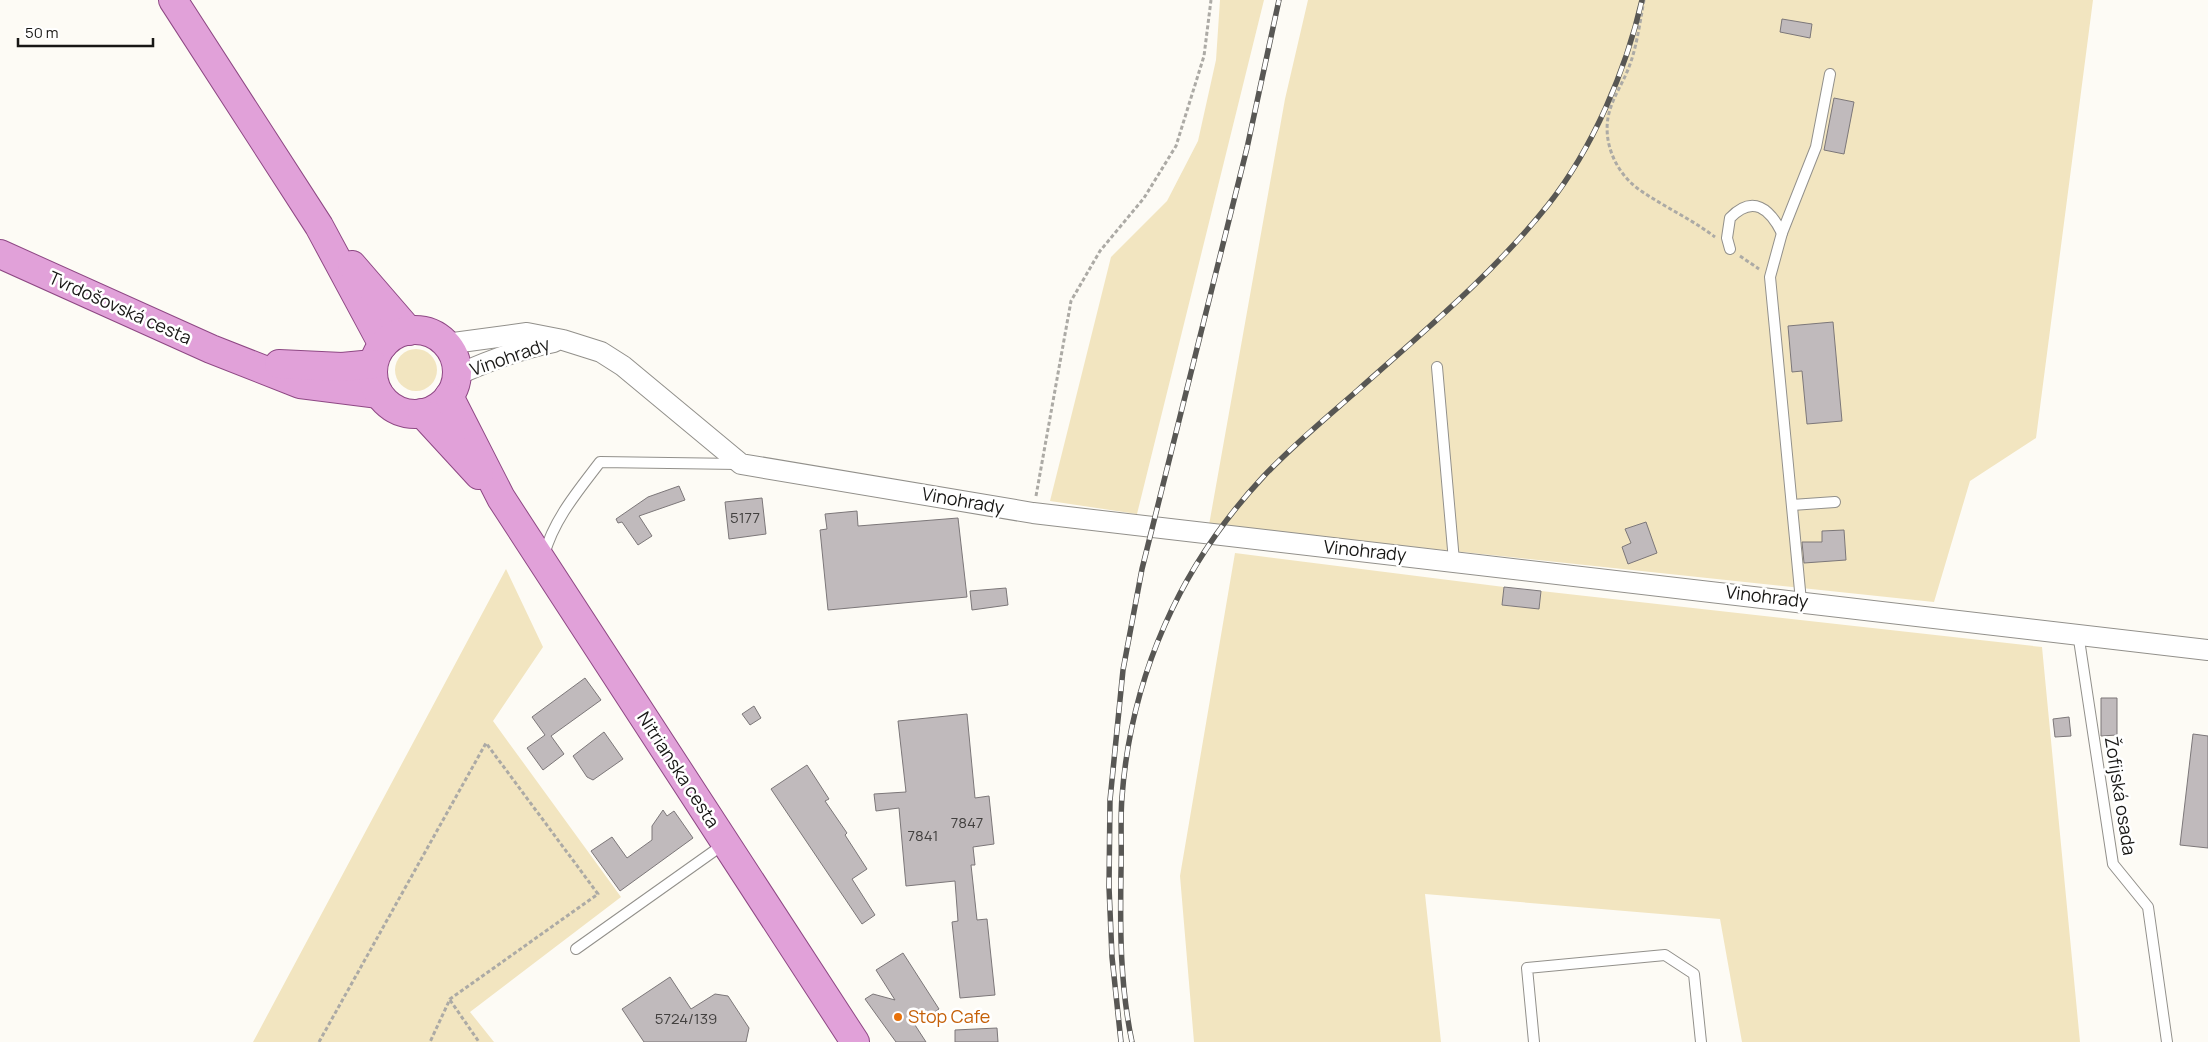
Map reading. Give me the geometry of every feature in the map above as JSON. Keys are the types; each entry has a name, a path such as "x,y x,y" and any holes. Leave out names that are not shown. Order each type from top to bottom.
{"main road":[{"path":"173,0 318,226 408,331"},
{"path":"318,226 378,355"},
{"name":"Tvrdošovská cesta","path":"0,254 211,349 300,384 379,394"},
{"path":"408,331 429,333 446,344 456,362 453,386 440,406 422,414 407,414 394,409 379,394 373,377 378,355 397,334 408,331"},
{"name":"Tvrdošovská cesta","path":"241,360 299,367 378,355"},
{"name":"Nitrianska cesta","path":"453,386 501,498"},
{"name":"Nitrianska cesta","path":"422,414 501,498 855,1042"}],"street":[{"name":"Vinohrady","path":"446,344 527,333 563,340 601,352 623,366 741,464 1033,513 2078,633 2208,650"},
{"name":"Vinohrady","path":"453,386 491,360 530,346 563,340"}],"lane":[{"path":"1801,601 1770,277 1782,233 1816,147 1830,74"},
{"path":"1730,249 1726,238 1730,218 1744,207 1753,206 1769,212 1782,233"},
{"path":"1437,367 1454,561"},
{"path":"543,561 550,537 566,508 600,462 741,464"},
{"path":"1792,505 1835,502"},
{"name":"Žofijská osada","path":"2078,633 2113,864 2148,907 2167,1042"},
{"path":"576,948 725,844"},
{"path":"1534,1042 1527,968 1665,955 1694,974 1700,1042"}],"path":[{"path":"1033,513 1071,301 1100,251 1144,198 1176,146 1204,56 1211,0"},
{"path":"1644,0 1630,66 1609,114 1607,136 1611,156 1620,171 1637,187 1691,219 1770,277"},
{"path":"319,1042 486,743 598,894 450,999 430,1042"},
{"path":"450,999 479,1042"}],"shaded area":[{"path":"1220,0 1264,0 1137,514 1050,501 1111,257 1167,201 1198,141 1216,60"},
{"path":"1308,0 2093,0 2036,438 1970,481 1934,602 1209,525 1285,99"},
{"path":"416,349 431,355 437,370 431,385 416,391 401,385 395,370 401,355"},
{"path":"1235,553 1504,587 1502,605 1539,609 1541,591 2042,647 2080,1042 1742,1042 1720,919 1425,894 1441,1042 1194,1042 1180,876"},
{"path":"506,569 543,647 493,721 621,897 470,1012 494,1042 253,1042"}],"building":[{"path":"1782,19 1812,24 1810,38 1780,32"},
{"path":"1834,98 1854,102 1844,154 1824,150"},
{"path":"1833,322 1842,421 1807,424 1802,371 1792,372 1788,326"},
{"path":"679,486 685,500 639,516 652,536 638,545 622,522 618,523 616,519 648,497"},
{"path":"762,498 766,534 729,539 725,502"},
{"path":"857,511 858,526 958,518 967,597 828,610 820,530 827,529 825,514"},
{"path":"1646,522 1657,553 1628,564 1622,547 1631,543 1625,529"},
{"path":"1844,530 1846,560 1804,563 1802,542 1822,542 1822,531"},
{"path":"1504,587 1541,591 1539,609 1502,605"},
{"path":"1006,588 1008,605 972,610 970,591"},
{"path":"585,678 601,700 551,736 564,754 543,770 527,748 545,735 532,717"},
{"path":"2101,698 2117,698 2117,735 2101,736"},
{"path":"754,706 761,718 750,725 742,714"},
{"path":"967,714 975,798 989,796 994,844 973,847 975,865 971,865 977,920 987,919 995,995 960,998 952,922 958,921 955,881 906,886 899,808 876,811 874,794 906,792 898,721"},
{"path":"2069,717 2071,736 2055,737 2053,719"},
{"path":"604,732 623,759 593,780 587,777 573,756"},
{"path":"2193,734 2208,736 2208,848 2180,845"},
{"path":"807,765 829,799 825,801 847,833 845,835 867,869 852,879 875,915 862,924 771,789"},
{"path":"663,810 667,816 674,811 693,838 620,891 591,851 612,837 627,858 652,840 652,826"},
{"path":"903,953 939,1009 915,1025 926,1042 896,1042 865,999 873,994 895,1000 876,970"},
{"path":"670,977 691,1009 715,994 728,996 749,1028 746,1042 644,1042 622,1009"},
{"path":"997,1028 998,1042 955,1042 955,1030"}],"railway":[{"path":"1121,1042 1112,957 1109,887 1110,800 1123,670 1142,569 1247,148 1279,0"},
{"path":"1132,1042 1125,999 1121,914 1121,815 1127,752 1136,708 1149,666 1165,625 1184,585 1233,511 1263,477 1297,443 1457,302 1504,255 1548,205 1579,159 1606,107 1627,54 1642,0"}],"place":[{"name":"Stop Cafe","path":"898,1017"}]}
